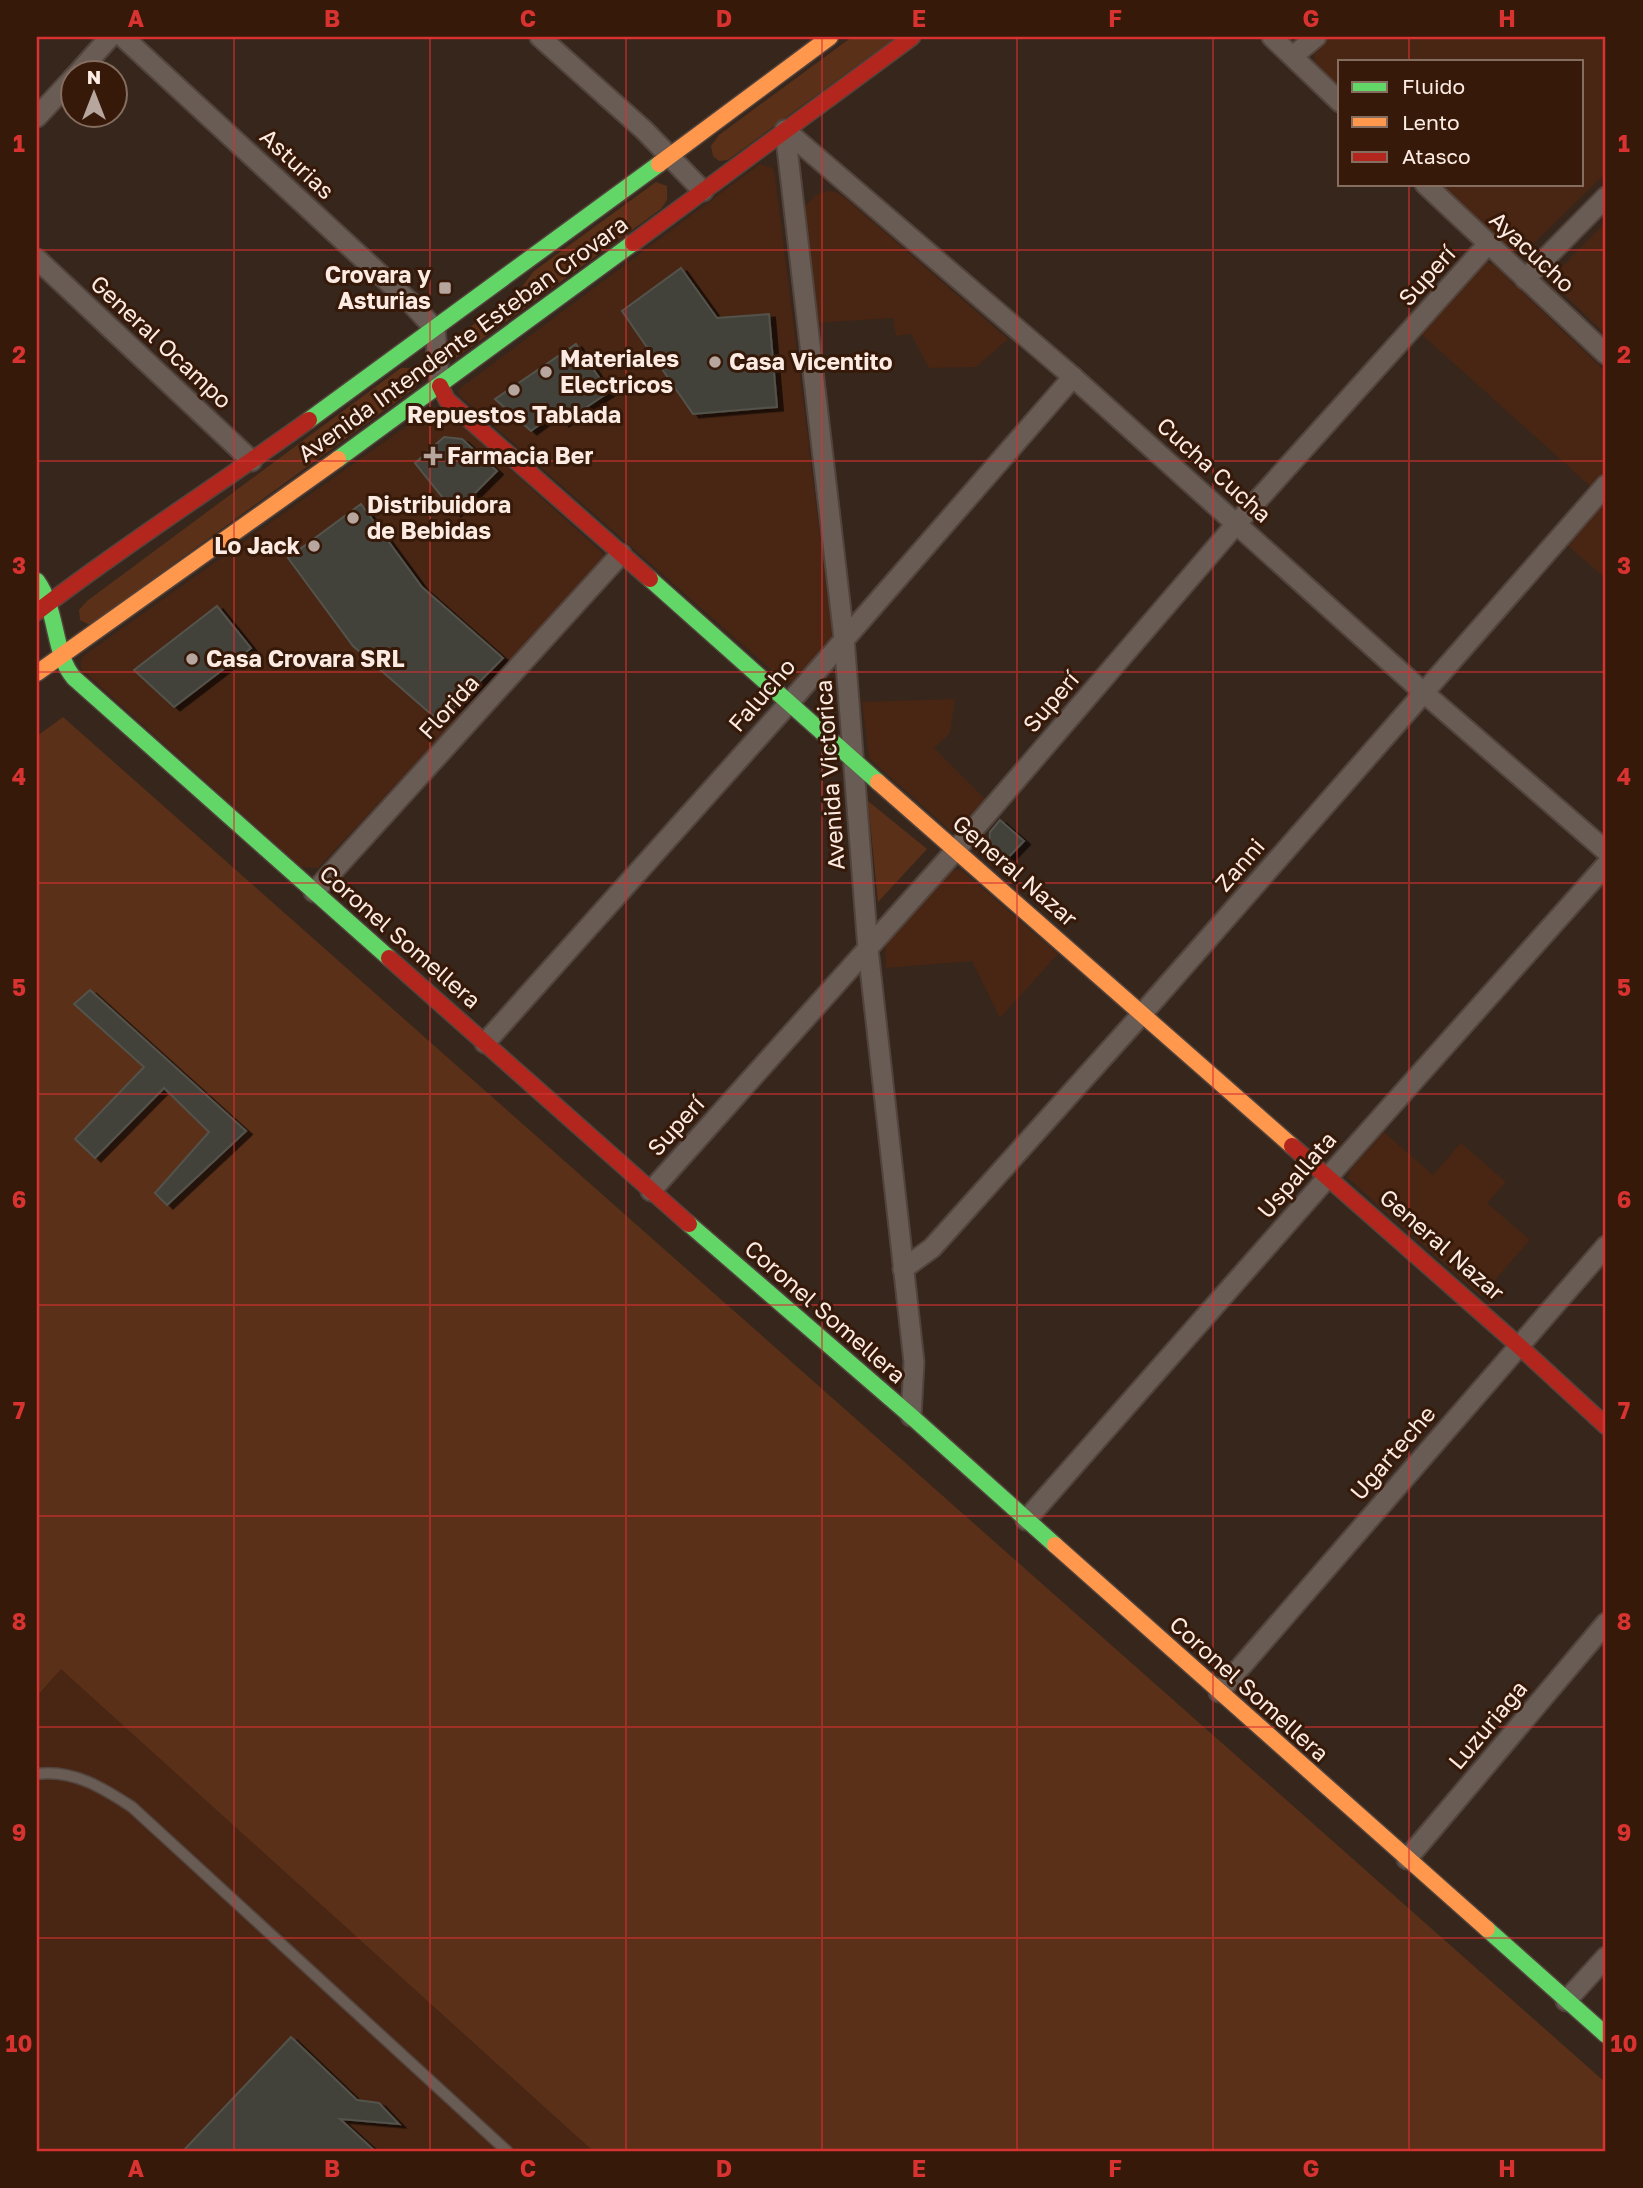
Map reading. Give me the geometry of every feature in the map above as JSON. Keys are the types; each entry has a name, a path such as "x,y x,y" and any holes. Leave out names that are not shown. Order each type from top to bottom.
{"street":[{"path":"89,60 110,37"},
{"name":"Asturias","path":"123,37 411,303 435,329"},
{"path":"540,37 644,131 703,191"},
{"name":"Avenida Intendente Esteban Crovara","path":"43,607 435,329 830,37"},
{"name":"Avenida Intendente Esteban Crovara","path":"37,674 61,654 440,386 912,37"},
{"path":"1272,37 1338,100"},
{"path":"1293,56 1316,37"},
{"path":"37,117 60,92"},
{"name":"Cucha Cucha","path":"785,130 1073,377 1423,692 1606,851"},
{"name":"Avenida Victorica","path":"785,130 844,638 868,949 914,1362 911,1416"},
{"name":"Ayacucho","path":"1427,186 1606,354"},
{"path":"1525,279 1606,197"},
{"name":"Superí","path":"651,1191 955,851 1237,523 1488,244"},
{"name":"General Ocampo","path":"37,259 252,461"},
{"path":"435,329 440,386"},
{"name":"Falucho","path":"485,1043 789,702 1073,377"},
{"name":"General Nazar","path":"440,386 447,400 1518,1345 1606,1426"},
{"name":"Zanni","path":"903,1269 932,1248 1142,1014 1606,485"},
{"name":"Florida","path":"314,892 621,554"},
{"name":"Coronel Somellera","path":"37,581 42,586 43,607 66,670 74,678 651,1191 911,1416 1606,2035"},
{"name":"Uspallata","path":"1026,1520 1606,866"},
{"name":"Ugarteche","path":"1219,1692 1606,1246"},
{"name":"Luzuriaga","path":"1407,1859 1606,1623"},
{"path":"1566,2001 1606,1957"}],"lane":[{"path":"37,1774 48,1772 76,1777 103,1788 132,1807 507,2151"}],"shaded area":[{"path":"852,37 896,37 728,160 719,161 713,156 711,146 719,135"},
{"path":"1329,37 1606,37 1606,173 1534,243 1519,248 1507,246 1442,186 1584,186 1584,60 1338,60 1338,89 1315,68 1314,49"},
{"path":"760,164 773,168 775,177 833,639 797,682 786,683 459,395 459,389"},
{"path":"656,182 667,186 667,200 661,209 456,358 448,360 442,357 449,341 514,297 534,271"},
{"path":"827,191 844,197 1008,339 976,367 929,368 911,334 896,336 893,318 814,323 803,208 816,195"},
{"path":"1606,222 1606,335 1560,290 1556,273"},
{"path":"1487,262 1494,265 1606,372 1606,471 1591,487 1419,332 1478,267"},
{"path":"401,368 416,372 419,380 415,388 90,625 80,620 79,610 87,601"},
{"path":"434,408 447,411 603,554 603,560 318,868 301,867 81,669 82,657"},
{"path":"1606,500 1606,579 1566,544"},
{"path":"955,699 950,733 934,748 987,801 964,830 952,832 869,758 862,702"},
{"path":"63,717 1606,2083 1606,2151 593,2151 61,1669 37,1696 37,736"},
{"path":"868,801 927,849 878,902"},
{"path":"961,870 1058,954 1000,1018 972,961 886,968 885,940 945,872"},
{"path":"1384,1132 1433,1175 1461,1143 1506,1182 1487,1203 1530,1240 1481,1296 1348,1178 1351,1169"},
{"path":"61,1668 593,2151 37,2151 37,1696"}],"building":[{"name":"Casa Vicentito","path":"681,268 717,318 769,314 777,407 693,414 622,311"},
{"path":"576,344 609,392 563,423 555,413 531,431 495,399"},
{"path":"444,437 462,439 497,471 455,513 415,463"},
{"path":"361,504 422,587 503,658 440,722 353,646 288,558"},
{"name":"Casa Crovara SRL","path":"217,606 251,648 174,707 134,670"},
{"path":"1000,820 1024,841 1005,861 989,847 990,832"},
{"path":"90,990 246,1131 167,1205 155,1193 209,1132 164,1088 95,1158 75,1139 144,1067 74,1004"},
{"path":"291,2037 357,2100 379,2103 399,2124 340,2119 375,2151 183,2151"}],"traffic: fast":[{"path":"309,420 659,164"},
{"path":"338,459 633,243"},
{"path":"650,579 878,782"},
{"path":"37,581 49,605 62,657 74,678 389,958"},
{"path":"689,1224 1055,1545"},
{"path":"1487,1929 1606,2035"}],"traffic: slow":[{"path":"659,164 830,37"},
{"path":"37,673 338,459"},
{"path":"878,782 1292,1146"},
{"path":"1055,1545 1487,1929"}],"traffic: jam":[{"path":"633,243 912,37"},
{"path":"440,386 447,400 650,579"},
{"path":"37,612 104,562 309,420"},
{"path":"389,958 689,1224"},
{"path":"1292,1146 1606,1426"}],"place":[{"name":"Crovara y Asturias","path":"445,288"},
{"name":"Casa Vicentito","path":"715,362"},
{"name":"Materiales Electricos","path":"546,372"},
{"name":"Repuestos Tablada","path":"514,390"},
{"name":"Farmacia Ber","path":"433,456"},
{"name":"Distribuidora de Bebidas","path":"353,518"},
{"name":"Lo Jack","path":"314,546"},
{"name":"Casa Crovara SRL","path":"192,659"}]}
